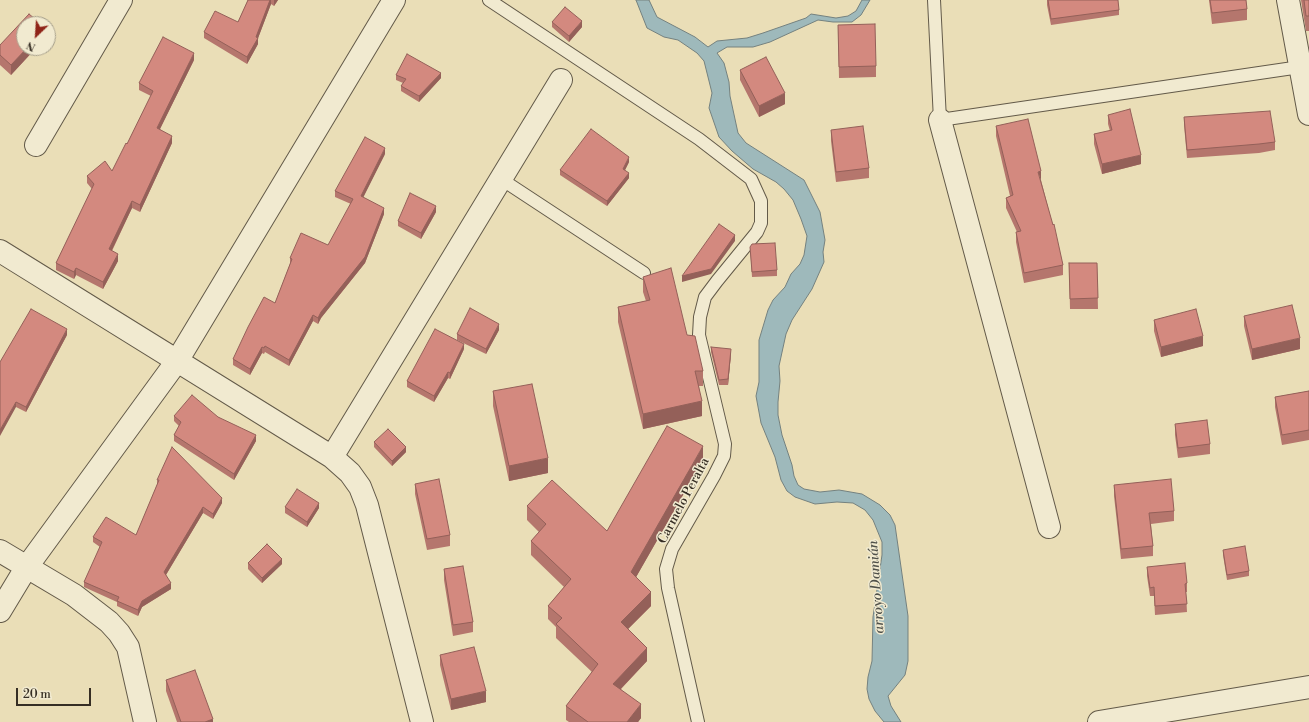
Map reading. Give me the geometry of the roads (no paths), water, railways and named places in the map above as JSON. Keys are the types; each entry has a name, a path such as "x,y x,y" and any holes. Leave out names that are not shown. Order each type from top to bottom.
{"street":[{"path":"36,145 121,0"},
{"path":"0,611 26,568 177,361 394,0"},
{"path":"1288,0 1304,71 1309,114"},
{"path":"332,457 561,80"},
{"path":"940,120 1049,527"},
{"path":"0,251 332,457 350,473 360,487 367,506 422,722"},
{"path":"0,551 74,596 109,622 119,633 128,648 143,714"},
{"path":"1099,722 1309,687"}],"lane":[{"name":"Carmelo Peralta","path":"490,0 699,139 751,179 761,201 760,223 757,232 705,297 700,316 699,335 725,444 724,456 672,549 666,569 668,588 698,722"},
{"path":"934,0 940,120 1304,71"},
{"path":"501,180 644,273"}],"water":[{"path":"636,0 649,0 657,17 695,37 708,47 717,41 747,38 763,33 806,18 811,14 836,18 848,16 856,11 862,0 870,0 861,15 852,22 818,20 770,42 753,47 727,47 717,53 724,63 729,82 730,96 738,133 746,143 804,180 820,212 825,240 823,252 824,262 812,289 792,320 786,334 779,366 780,381 778,415 782,435 798,485 804,489 820,492 839,490 862,494 880,505 890,515 895,525 908,616 908,661 905,675 888,696 891,706 901,722 884,722 875,711 869,699 867,689 872,661 873,617 882,555 882,542 873,520 865,510 853,503 837,502 815,504 795,497 787,491 781,480 775,457 761,423 756,396 759,382 759,340 768,310 773,300 785,287 791,274 800,264 804,255 807,236 801,219 793,200 784,189 776,182 753,169 732,151 719,137 709,108 712,93 704,61 697,53 678,40 664,37 647,28"}],"water label":[{"name":"arroyo Damián","path":"877,587"}]}
